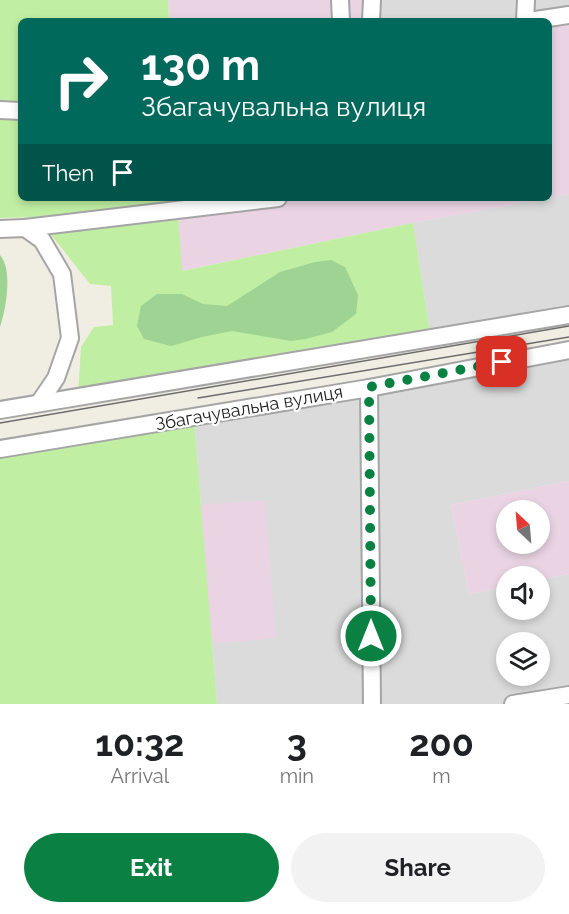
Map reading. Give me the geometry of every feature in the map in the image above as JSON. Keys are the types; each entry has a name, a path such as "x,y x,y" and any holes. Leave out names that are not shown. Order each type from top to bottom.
{"street":[{"path":"340,0 341,18"},
{"path":"371,18 372,0"},
{"path":"526,0 527,18"},
{"path":"548,18 569,15"},
{"path":"0,110 18,111"},
{"path":"0,229 253,201"},
{"path":"25,228 42,240 62,274 70,338 56,378 39,404"},
{"name":"Збагачувальна вулиця","path":"0,410 569,315"},
{"name":"Збагачувальна вулиця","path":"0,449 369,387 569,350"},
{"path":"369,387 372,704"},
{"path":"513,704 569,695"}],"shaded area":[{"path":"168,0 364,0 364,18 169,18"},
{"path":"373,0 569,0 569,15 549,18 372,18"},
{"path":"569,15 569,194 552,197 552,20"},
{"path":"569,194 569,315 431,339 413,223 531,201 552,201 552,197"},
{"path":"177,201 533,201 413,223 181,271"},
{"path":"569,350 569,481 451,505 469,594 496,589 496,620 550,620 550,578 569,574 569,704 217,704 194,418"},
{"path":"569,481 569,574 550,578 550,566 496,566 496,589 469,594 451,505"},
{"path":"265,500 276,638 212,644 200,505"}],"green space":[{"path":"0,0 168,0 169,18 18,18 18,201 177,201 182,271 413,223 431,339 78,397 81,347 94,327 113,325 111,286 90,284 37,217 0,218"},
{"path":"0,255 4,261 7,279 6,300 0,327"},
{"path":"331,260 345,267 358,295 356,314 332,332 291,341 232,331 171,346 144,339 137,326 141,306 157,294 182,294 203,304 227,306 280,272"},
{"path":"194,418 217,704 0,704 0,449"}],"tram line":[{"path":"0,423 569,326"},
{"path":"198,398 569,337"}],"route":[{"path":"371,636 369,387 502,362"}]}
